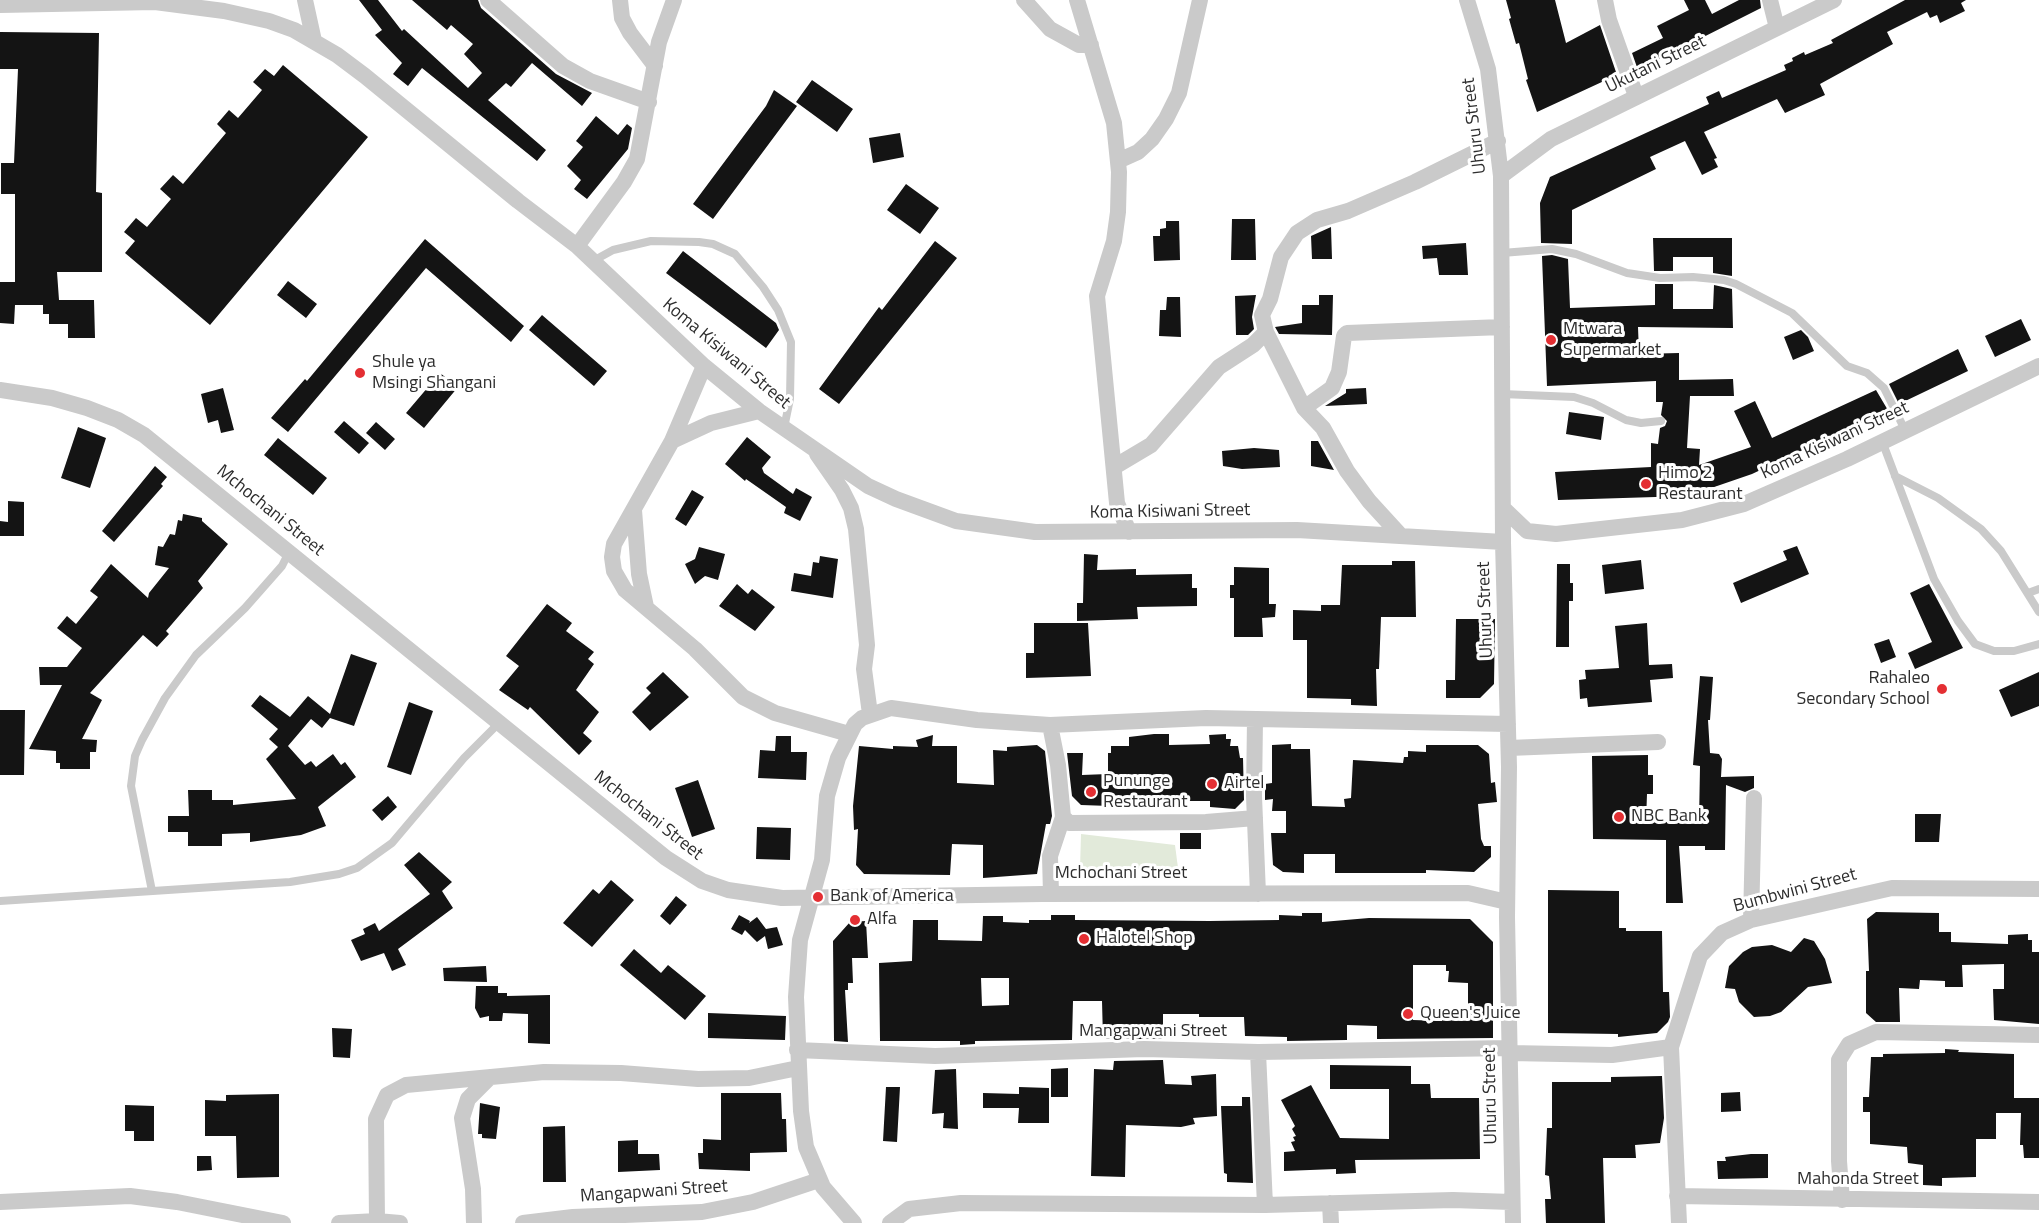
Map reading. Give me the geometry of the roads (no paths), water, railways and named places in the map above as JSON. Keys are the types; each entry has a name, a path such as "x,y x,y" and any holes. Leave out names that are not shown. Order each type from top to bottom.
{"street":[{"path":"305,0 314,41"},
{"path":"488,0 563,66 590,81 649,102"},
{"path":"620,0 622,18 630,33 655,66"},
{"path":"577,246 624,182 637,159 663,26 674,0"},
{"path":"1024,0 1050,29 1078,45 1091,45"},
{"path":"1077,0 1114,123 1118,161 1116,231 1097,296 1117,502 1129,532"},
{"path":"1118,161 1138,152 1152,139 1166,119 1179,93 1200,0"},
{"name":"Uhuru Street","path":"1467,0 1488,69 1501,176 1503,542 1509,748 1507,902 1513,1223"},
{"path":"1605,0 1609,20 1636,96"},
{"path":"1770,0 1778,28"},
{"name":"Ukutani Street","path":"1501,176 1551,139 1834,0"},
{"name":"Koma Kisiwani Street","path":"0,5 155,2 269,21 314,41 365,75 518,201 577,246 704,366 759,411 868,486 896,500 956,521 1035,532 1297,530 1503,542"},
{"path":"1401,536 1369,501 1323,428 1304,408 1266,332 1262,315 1270,299 1281,257 1297,233 1317,220 1347,211 1415,182 1498,141"},
{"path":"1304,408 1332,388 1339,372 1344,336 1347,333 1502,327"},
{"path":"1114,467 1151,445 1168,429 1219,367 1253,345 1266,332"},
{"path":"704,366 672,441 614,544 612,563 625,590 695,649 729,685 755,705 791,718 849,734"},
{"name":"Koma Kisiwani Street","path":"1504,509 1527,531 1556,534 1682,520 1743,504 2039,366"},
{"name":"Mchochani Street","path":"0,390 52,398 118,420 153,442 666,858 702,881 747,895 782,898 1051,894 1467,893 1507,902"},
{"path":"672,441 711,423 759,411"},
{"path":"813,448 842,490 851,508 856,530 867,645 864,669 870,714"},
{"path":"634,510 639,574 646,607"},
{"path":"854,1223 819,1180 806,1148 797,1050 799,950 822,860 827,796 838,758 855,724 870,714 891,708 977,720 1050,725 1206,718 1508,724"},
{"path":"1255,719 1258,894"},
{"path":"1050,725 1058,765 1063,818 1050,856 1051,894"},
{"path":"1509,748 1658,742"},
{"path":"1751,920 1754,798"},
{"path":"1063,818 1069,823 1206,822 1255,818"},
{"name":"Bumbwini Street","path":"1679,1223 1671,1047 1700,956 1722,933 1751,920 1892,888 2039,889"},
{"path":"1842,1200 1839,1161 1839,1060 1849,1044 1876,1032 2039,1035"},
{"name":"Mangapwani Street","path":"797,1050 935,1056 1144,1049 1258,1052 1510,1051 1612,1055 1671,1047"},
{"path":"1258,1052 1265,1205"},
{"path":"376,1221 375,1128 382,1102 398,1089 414,1083 578,1071 698,1079 740,1078 798,1068"},
{"path":"474,1223 471,1172 462,1118 468,1099 490,1077"},
{"name":"Mangapwani Street","path":"524,1223 573,1217 702,1212 753,1202 819,1180"},
{"path":"0,1202 130,1196 177,1202 283,1223"},
{"name":"Mahonda Street","path":"1677,1196 2039,1203"},
{"path":"890,1223 909,1209 961,1203 1265,1205 1454,1200 1511,1202"},
{"path":"1330,1203 1331,1223"},
{"path":"339,1223 376,1221 400,1223"}],"lane":[{"path":"593,261 623,247 651,241 713,244 735,254 763,287 778,310 791,342 790,399 784,428"},
{"path":"1502,253 1552,249 1576,254 1627,273 1660,278 1724,279 1736,284 1792,313 1847,366 1867,373 1884,388 1905,430"},
{"path":"1502,394 1574,397 1593,403 1626,420 1641,423 1661,421"},
{"path":"1882,441 1934,579 1958,621 1975,644 1994,651 2014,651 2039,644"},
{"path":"1895,476 1938,498 1981,529 2001,550 2039,612"},
{"path":"152,891 131,786 135,756 165,698 196,655 245,608 282,566 289,551"},
{"path":"2028,593 2039,589"},
{"path":"0,901 290,882 339,874 357,868 392,843 464,758 498,723"}],"place":[{"name":"Mtwara Supermarket","path":"1551,340"},
{"name":"Shule ya Msingi Shangani","path":"360,373"},
{"name":"Himo 2 Restaurant","path":"1646,484"},
{"name":"Rahaleo Secondary School","path":"1942,689"},
{"name":"Airtel","path":"1212,784"},
{"name":"Pununge Restaurant","path":"1091,792"},
{"name":"NBC Bank","path":"1619,817"},
{"name":"Bank of America","path":"818,897"},
{"name":"Alfa","path":"855,920"},
{"name":"Halotel Shop","path":"1084,939"},
{"name":"Queen's Juice","path":"1408,1014"}]}
